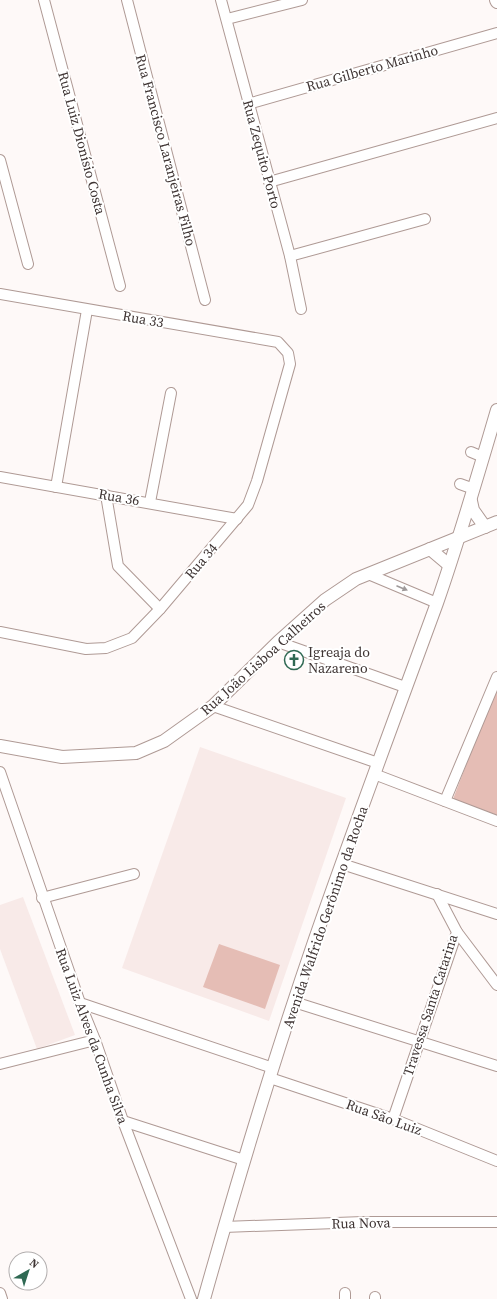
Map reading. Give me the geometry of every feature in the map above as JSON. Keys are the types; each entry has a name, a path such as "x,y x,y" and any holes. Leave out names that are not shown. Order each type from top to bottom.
{"street":[{"name":"Rua Luiz Dionísio Costa","path":"44,0 120,286"},
{"name":"Rua Francisco Laranjeiras Filho","path":"127,0 205,300"},
{"name":"Rua Zequito Porto","path":"221,0 290,256 301,309"},
{"path":"227,19 302,0"},
{"name":"Rua Gilberto Marinho","path":"248,104 497,33"},
{"path":"269,182 497,118"},
{"path":"0,160 28,264"},
{"path":"290,256 425,219"},
{"name":"Rua 33","path":"0,294 278,342 285,347"},
{"path":"56,487 87,310"},
{"name":"Rua 34","path":"0,632 86,649 106,648 132,638 160,609 248,505 257,481 290,364 285,347"},
{"path":"150,502 171,393"},
{"name":"Avenida Walfrido Gerônimo da Rocha","path":"204,1299 244,1160 294,1002 405,687 437,603 472,495 497,410"},
{"path":"471,452 483,457"},
{"name":"Rua 36","path":"0,477 150,502 237,519"},
{"path":"460,484 472,495 473,510 485,527"},
{"path":"106,495 118,566 160,609"},
{"name":"Rua João Lisboa Calheiros","path":"0,746 62,757 136,753 164,741 213,706 278,642 326,600 356,579 497,522"},
{"path":"430,549 449,565"},
{"path":"368,574 437,603"},
{"path":"278,642 405,687"},
{"path":"445,801 497,677"},
{"path":"213,706 376,768 445,801 497,821"},
{"name":"Rua Luiz Alves da Cunha Silva","path":"0,772 42,898 80,1004 95,1040 123,1121 191,1299"},
{"path":"342,864 497,914"},
{"path":"42,898 134,874"},
{"name":"Travessa Santa Catarina","path":"393,1119 418,1042 457,932 437,894"},
{"path":"457,932 497,984"},
{"path":"294,1002 497,1066"},
{"name":"Rua São Luiz","path":"80,1004 272,1073 393,1119 497,1161"},
{"path":"0,1064 95,1040"},
{"path":"123,1121 244,1160"},
{"name":"Rua Nova","path":"224,1227 363,1222 497,1222"},
{"path":"0,1293 2,1299"}],"shaded area":[{"path":"497,685 497,815 453,799"},
{"path":"200,747 346,798 269,1021 122,968"},
{"path":"23,897 75,1035 37,1049 0,949 0,905"},
{"path":"219,944 280,965 265,1009 203,987"}],"place":[{"name":"Igreaja do Nazareno","path":"294,660"}]}
